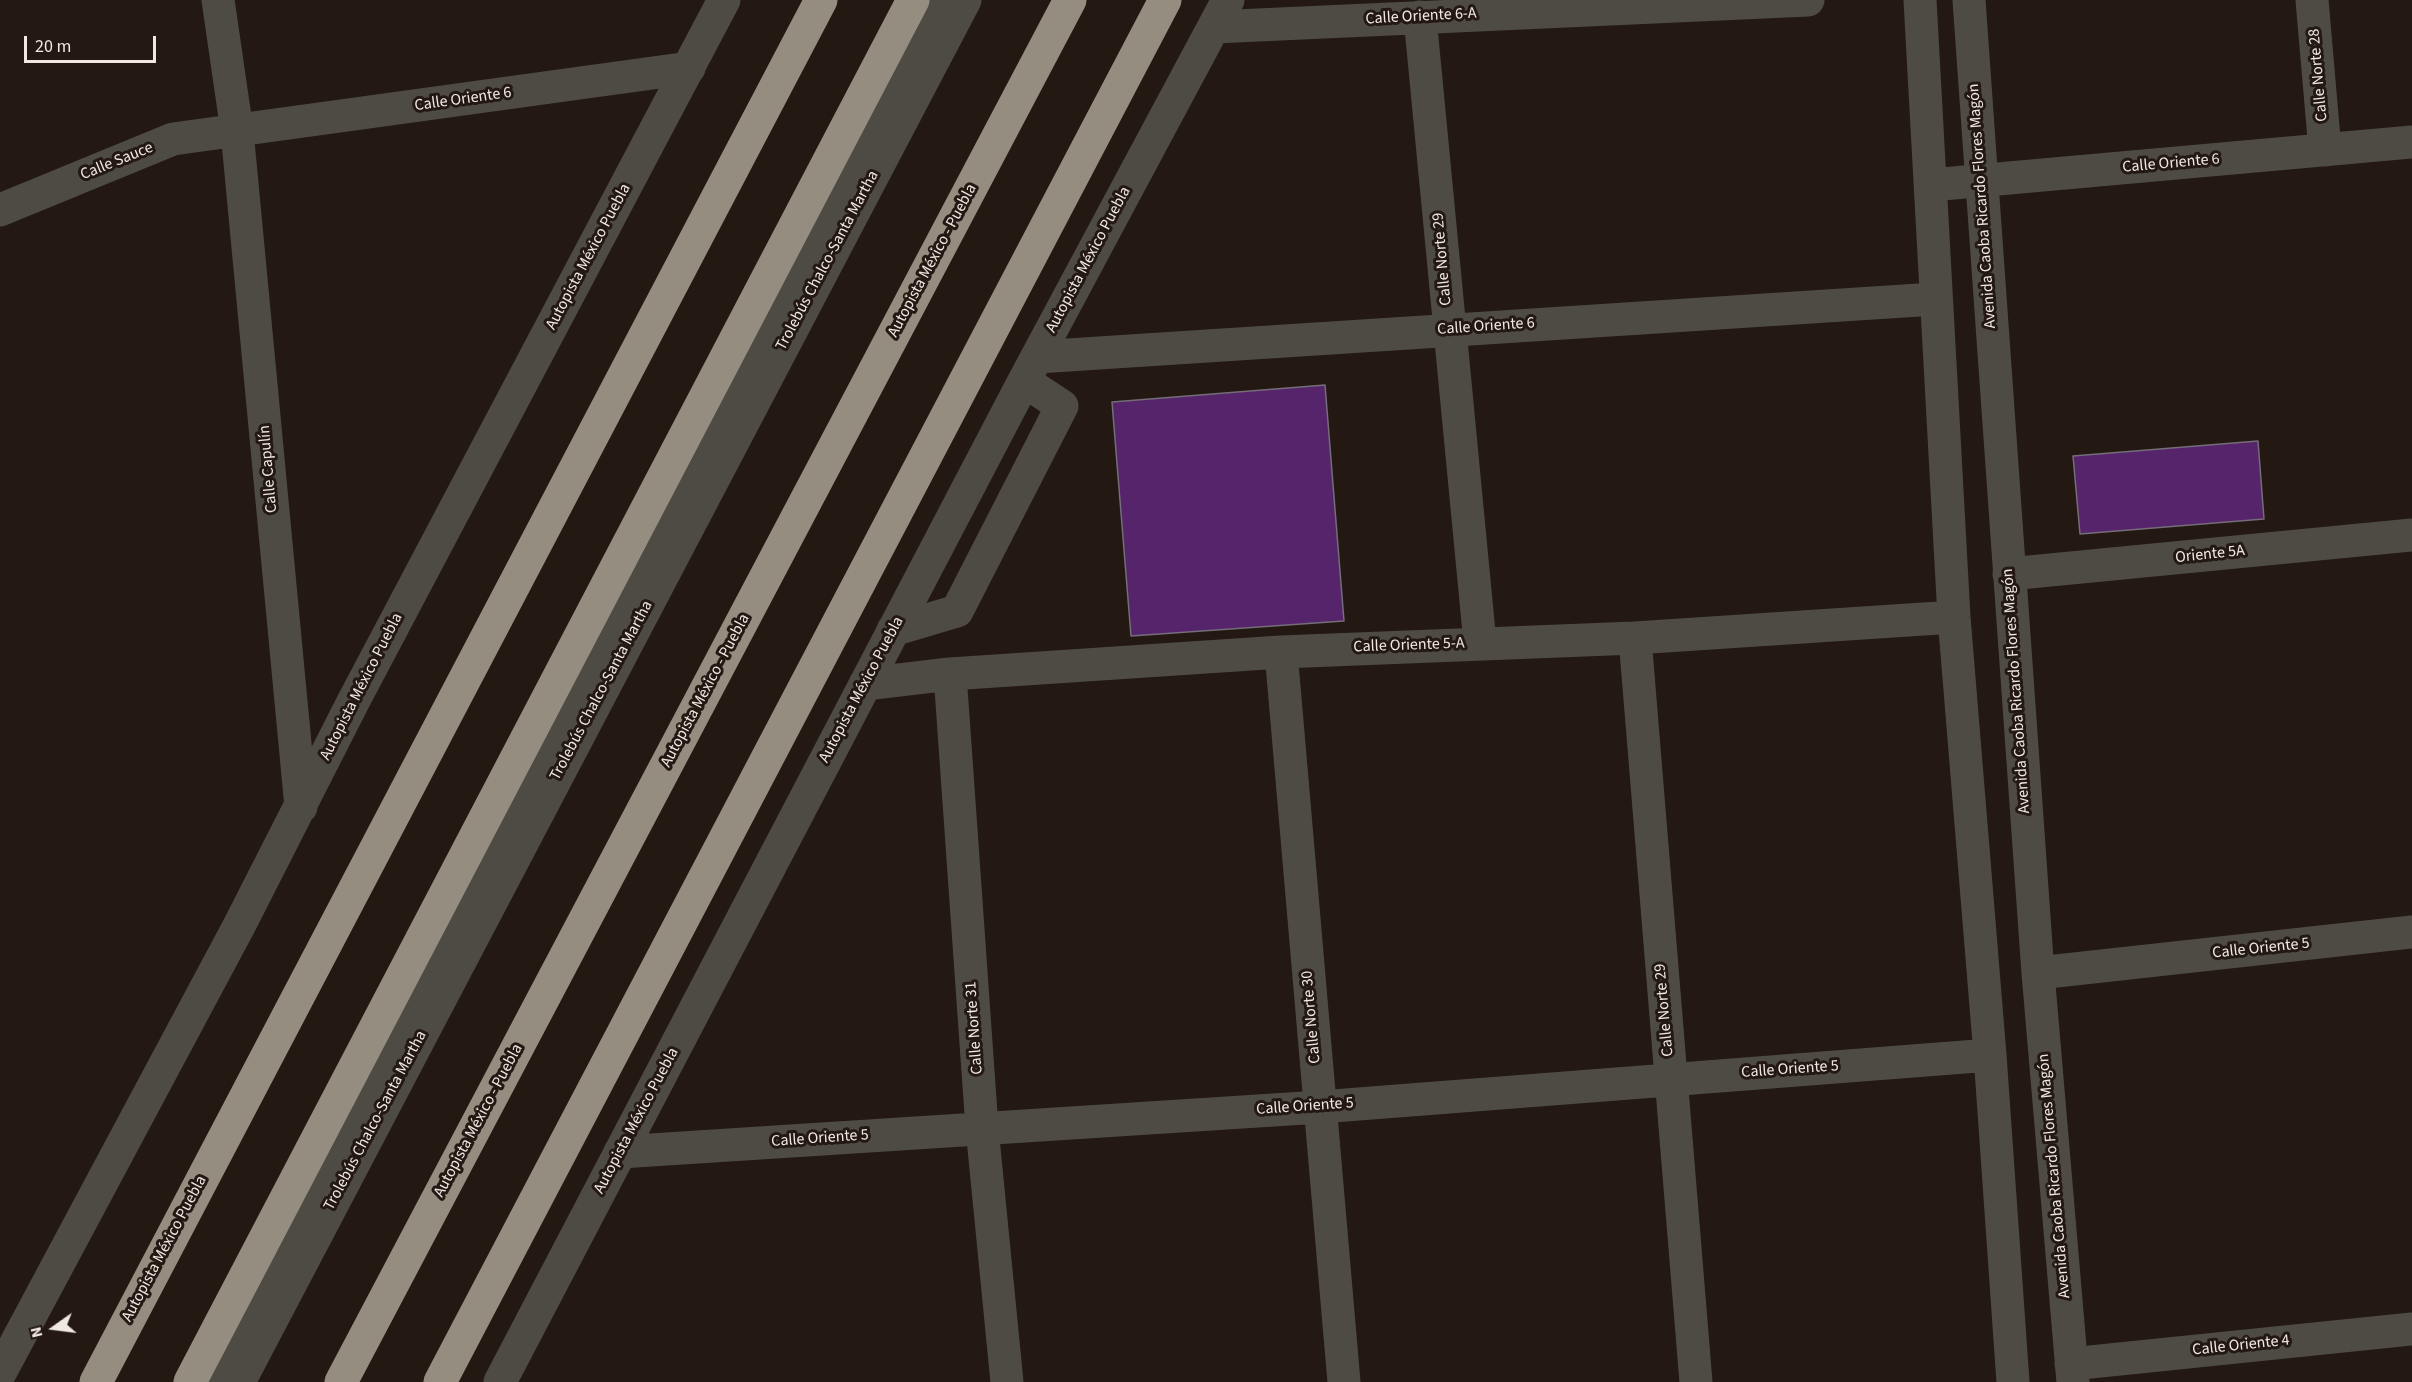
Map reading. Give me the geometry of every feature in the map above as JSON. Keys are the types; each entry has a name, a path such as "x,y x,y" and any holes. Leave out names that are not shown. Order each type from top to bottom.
{"highway":[{"name":"Autopista México Puebla","path":"96,1382 821,0"},
{"path":"190,1382 913,0"},
{"name":"Autopista México - Puebla","path":"341,1382 1070,0"},
{"path":"440,1382 1165,0"}],"street":[{"name":"Calle Capulín","path":"218,0 237,131 301,807"},
{"name":"Autopista México Puebla","path":"0,1373 301,807 353,702 724,0"},
{"path":"211,1382 934,0"},
{"name":"Trolebús Chalco-Santa Martha","path":"239,1382 965,0"},
{"name":"Calle Oriente 6-A","path":"1221,14 1420,17 1808,0"},
{"path":"1920,0 1953,617 1990,1055 2013,1382"},
{"name":"Avenida Caoba Ricardo Flores Magón","path":"1969,0 2038,973 2072,1373"},
{"name":"Calle Norte 28","path":"2312,0 2325,150"},
{"name":"Autopista México Puebla","path":"500,1382 1030,369 1221,14"},
{"name":"Calle Norte 29","path":"1420,17 1480,643"},
{"name":"Calle Oriente 6","path":"237,131 689,68"},
{"name":"Calle Sauce","path":"0,210 173,139 237,131"},
{"name":"Calle Oriente 6","path":"1931,185 2412,142"},
{"name":"Calle Oriente 6","path":"1030,369 1450,329 1935,299"},
{"path":"893,630 957,611 1062,406 1030,369"},
{"name":"Oriente 5A","path":"2009,574 2412,535"},
{"name":"Calle Oriente 5-A","path":"865,684 950,674 1281,652 1635,638 1953,617"},
{"name":"Calle Norte 29","path":"1635,638 1696,1382"},
{"name":"Calle Norte 30","path":"1281,652 1344,1382"},
{"name":"Calle Norte 31","path":"950,674 982,1128 1007,1382"},
{"name":"Calle Oriente 5","path":"2038,973 2412,932"},
{"name":"Calle Oriente 5","path":"620,1152 1320,1107 1990,1055"},
{"path":"0,1319 32,1311"},
{"name":"Calle Oriente 4","path":"2072,1373 2412,1329"}],"building":[{"path":"1325,385 1344,621 1131,636 1112,402"},
{"path":"2258,441 2264,519 2080,534 2073,456"}]}
